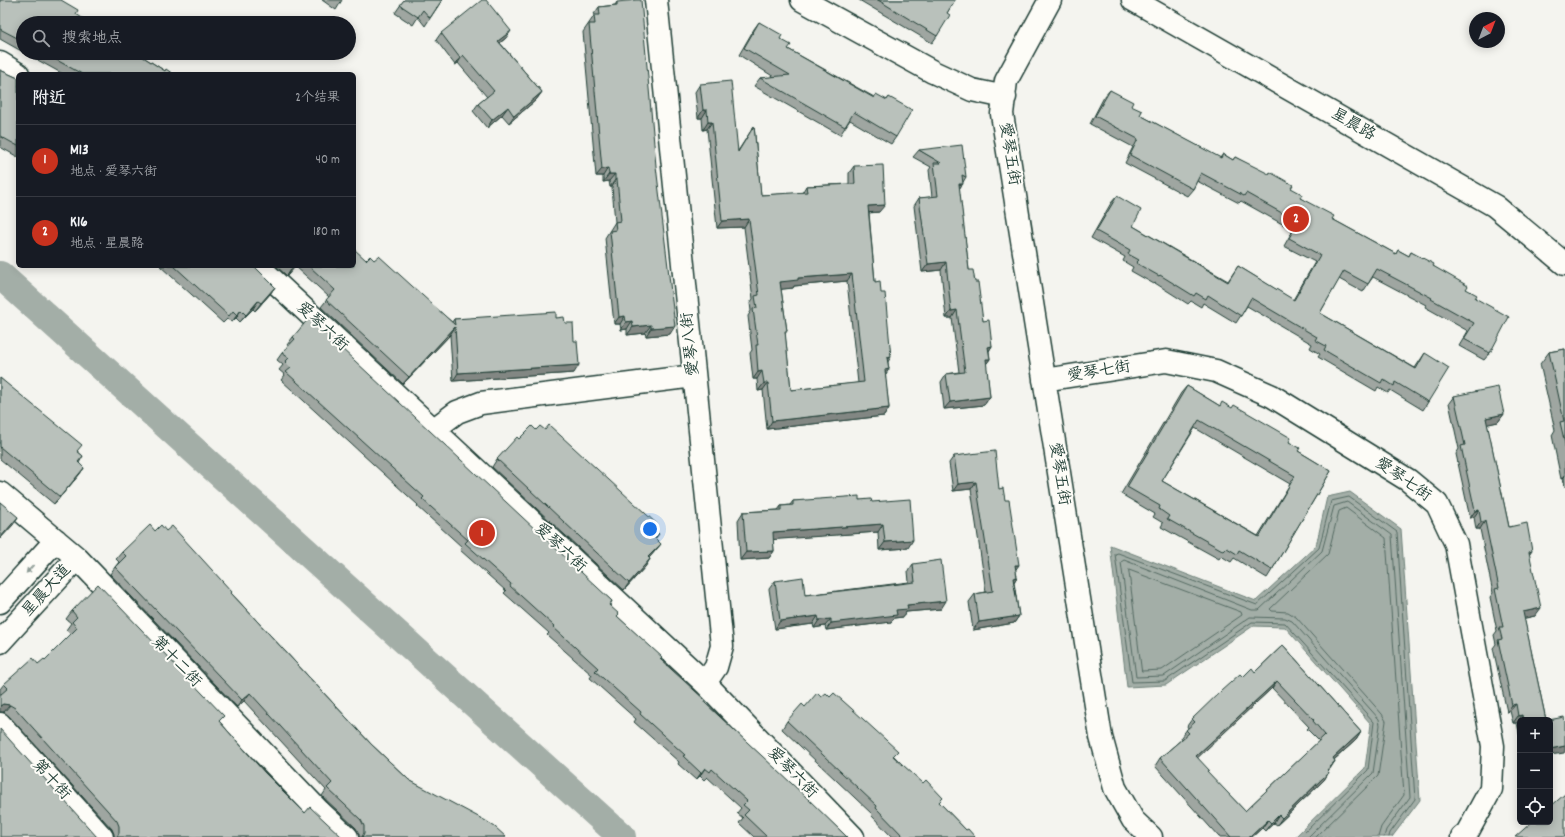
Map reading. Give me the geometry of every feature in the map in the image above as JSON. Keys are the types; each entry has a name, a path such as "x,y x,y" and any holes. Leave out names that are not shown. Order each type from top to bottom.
{"street":[{"name":"愛琴八街","path":"656,0 722,646 716,667 705,683"},
{"path":"802,0 933,72 972,90 1004,97"},
{"name":"愛琴五街","path":"1050,0 1006,81 1002,114 1101,737 1115,788 1132,820 1151,837"},
{"name":"星晨路","path":"1133,0 1495,206 1565,264"},
{"path":"0,63 16,73"},
{"name":"爱琴六街","path":"260,268 705,683 853,837"},
{"name":"愛琴七街","path":"1044,380 1166,361 1216,371 1272,396 1408,480 1437,504 1456,544 1493,746 1491,789 1467,833 1462,837"},
{"path":"433,430 457,412 481,403 694,376"},
{"name":"第十二街","path":"0,493 77,558 319,811 347,837"},
{"name":"星晨大道","path":"0,602 56,540"},
{"name":"星晨大道","path":"0,642 77,558"},
{"name":"第十街","path":"0,724 102,837"}],"water":[{"path":"1350,492 1401,529 1420,800 1392,837 1295,837 1365,768 1371,724 1285,627 1253,626 1166,685 1127,687 1110,545 1256,601 1316,546 1327,497"}],"building":[{"path":"0,0 61,0 78,10 76,14 79,16 16,16 16,37 0,29"},
{"path":"404,0 442,0 430,18 423,10 418,17 400,5"},
{"path":"482,0 486,0 511,31 498,41 542,92 514,116 508,107 492,120 478,104 494,91 463,55 460,58 441,33"},
{"path":"641,0 656,166 675,326 651,328 651,325 633,327 632,321 626,322 625,316 619,317 610,231 616,230 615,222 621,221 617,179 615,180 615,174 609,174 608,168 602,169 589,24 595,24 594,15 600,15 599,7 617,5 617,2"},
{"path":"878,0 955,0 947,13 950,15 937,36"},
{"path":"759,22 782,35 780,39 791,45 788,49 874,98 876,94 887,100 889,97 912,110 896,137 854,112 845,127 760,78 790,75 744,48"},
{"path":"57,60 148,60 165,71 166,69 170,72 78,72"},
{"path":"0,70 16,77 16,145 0,136"},
{"path":"731,81 738,152 754,126 761,195 807,192 806,186 855,184 854,166 883,165 885,205 868,206 875,282 880,281 881,293 885,293 891,357 887,358 889,369 885,370 889,408 772,421 768,383 764,383 762,371 758,372 756,345 758,345 753,309 757,308 755,296 759,295 749,219 722,221 712,122 708,122 707,110 703,110 700,84","holes":["852,274 864,382 791,390 785,331 787,331 780,282 798,280 798,278"]},
{"path":"1110,90 1133,102 1131,106 1142,111 1140,115 1221,158 1223,154 1233,160 1235,157 1269,174 1270,172 1293,185 1291,188 1302,194 1300,198 1334,216 1332,219 1396,254 1398,250 1409,256 1411,252 1434,264 1433,266 1468,286 1466,289 1477,295 1475,298 1509,317 1490,353 1464,339 1474,323 1431,299 1432,298 1377,269 1368,284 1344,271 1320,313 1416,369 1425,353 1449,368 1428,402 1395,382 1394,386 1383,379 1381,383 1324,350 1326,346 1315,340 1317,337 1251,298 1241,316 1208,295 1206,299 1196,293 1194,296 1160,275 1159,276 1136,263 1139,260 1128,254 1130,250 1096,231 1117,196 1141,210 1133,226 1228,282 1238,266 1294,300 1320,255 1289,238 1298,222 1246,193 1244,196 1201,173 1193,189 1130,155 1138,139 1095,116"},
{"path":"962,145 966,177 962,175 963,184 959,184 969,270 973,270 975,282 978,282 983,321 989,320 992,346 988,347 990,359 986,359 990,397 950,402 946,374 965,372 957,310 951,311 946,262 928,264 919,198 938,196 934,163 941,163 919,150"},
{"path":"356,251 366,260 370,256 374,260 379,256 455,325 454,319 556,312 556,318 564,317 565,323 573,323 574,341 577,341 579,365 458,373 455,327 409,377 326,300 335,290 311,268 356,268"},
{"path":"176,268 256,268 275,287 261,303 258,301 246,315 241,310 237,315 233,311 229,316"},
{"path":"309,318 612,601 609,605 619,614 617,616 662,657 660,659 705,700 704,702 847,837 767,837 744,815 749,810 743,805 747,801 712,769 710,772 705,768 701,773 683,756 685,755 640,714 641,712 595,671 598,668 510,586 511,584 465,543 468,540 422,499 424,497 286,372 291,368 285,362 289,358 282,353 295,339 293,337"},
{"path":"1565,349 1565,444 1560,422 1564,421 1549,352"},
{"path":"0,378 82,445 77,451 83,456 78,462 84,468 60,497 0,447"},
{"path":"1187,386 1220,406 1222,402 1232,408 1234,405 1291,438 1289,442 1300,448 1298,451 1331,471 1272,570 1239,550 1237,554 1227,548 1224,551 1167,519 1169,516 1159,509 1160,506 1127,487","holes":["1199,420 1295,476 1259,537 1162,481"]},
{"path":"1498,387 1504,414 1486,418 1509,527 1527,523 1532,551 1529,552 1541,608 1523,612 1545,717 1518,716 1516,704 1512,705 1498,640 1502,639 1499,627 1503,627 1495,589 1499,588 1485,521 1481,522 1479,510 1475,511 1461,446 1465,445 1454,396"},
{"path":"549,425 657,524 653,528 659,534 655,538 661,544 648,557 650,559 629,583 497,459 517,437 519,439 532,426 536,430 540,426 545,430"},
{"path":"995,451 999,489 1003,488 1005,500 1009,500 1019,565 1015,565 1017,577 1013,578 1019,616 979,622 975,594 993,591 976,482 958,484 954,456"},
{"path":"859,496 859,500 871,499 872,502 910,499 913,540 885,542 883,524 773,532 774,551 746,552 743,512 781,510 781,506 793,505 793,501"},
{"path":"0,502 18,517 0,538"},
{"path":"150,525 155,531 161,525 166,531 172,526 232,592 231,593 371,744 409,780 486,821 506,837 362,837 364,833 364,826 361,820 327,788 332,783 250,693 242,700 115,567 126,556 122,552"},
{"path":"941,560 946,601 907,605 908,609 896,610 897,615 831,623 831,619 819,620 818,616 780,621 775,581 803,577 805,595 915,582 913,564"},
{"path":"98,584 224,716 219,721 265,773 305,813 310,807 342,837 117,837 119,833 119,826 117,821 15,708 10,705 3,704 0,706 0,695 8,688 4,684 33,658 38,664 44,659 45,660 77,628 72,622 77,617 72,611"},
{"path":"1283,645 1361,732 1333,758 1335,761 1327,770 1329,772 1282,818 1279,815 1271,823 1268,820 1250,837 1231,837 1160,758 1189,733 1186,730 1195,722 1192,719 1221,691 1240,674 1243,677 1252,668 1255,672","holes":["1277,681 1314,720 1313,721 1325,735 1245,811 1207,771 1209,770 1196,756"]},
{"path":"817,693 821,697 826,693 830,697 834,693 852,709 898,751 893,756 923,783 926,780 943,798 939,802 966,830 968,829 975,837 904,837 876,808 877,806 787,721 802,704 805,707"},
{"path":"1564,717 1565,746 1553,748 1553,719"},
{"path":"0,729 97,837 0,837"},
{"path":"1565,794 1565,837 1515,837 1529,825 1553,825 1553,804"}],"waterway":[{"path":"0,275 622,837"}],"place":[{"name":"K16","path":"1296,219"},
{"name":"M13","path":"482,533"}]}
